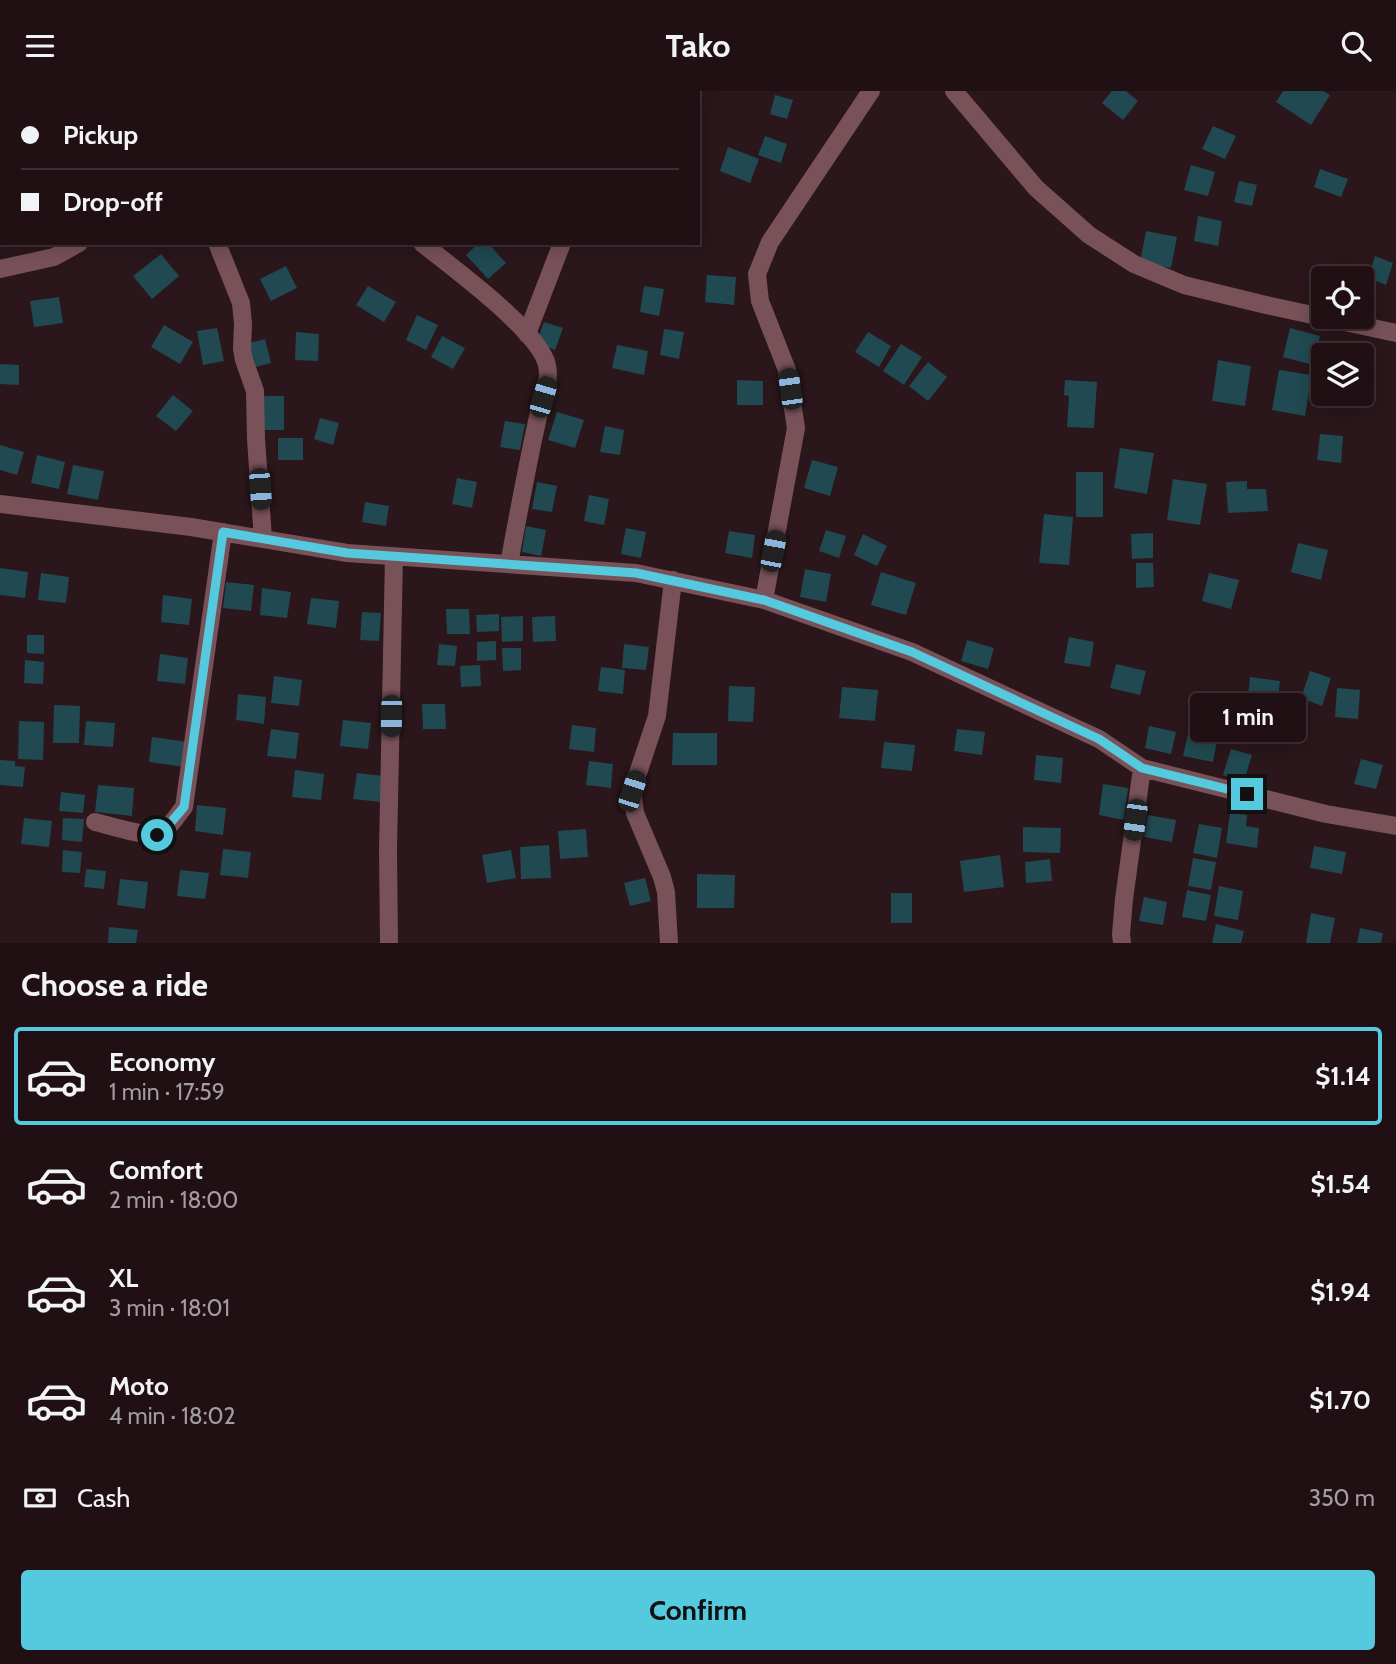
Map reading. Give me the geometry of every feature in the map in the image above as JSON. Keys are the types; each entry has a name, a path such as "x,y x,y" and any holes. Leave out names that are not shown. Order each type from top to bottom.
{"street":[{"path":"764,600 796,428 787,370 760,301 757,274 770,242 871,91"},
{"path":"954,91 1036,188 1089,235 1134,264 1184,285 1396,333"},
{"path":"0,269 54,257 75,245"},
{"path":"218,245 241,303 242,349 255,391 263,539"},
{"path":"424,245 501,308 537,345 547,363 548,380 538,414 509,564"},
{"path":"527,334 561,245"},
{"path":"0,504 223,532 347,553 636,573 764,600 912,652 1099,739 1142,768 1326,814 1396,826"},
{"path":"96,822 157,835 184,807 223,532"},
{"path":"388,943 394,556"},
{"path":"668,943 666,892 635,813 632,791 657,716 673,580"},
{"path":"1122,943 1124,899 1142,768"}],"building":[{"path":"1112,91 1126,91 1138,101 1123,120 1102,103"},
{"path":"1283,91 1323,91 1330,95 1311,125 1276,102"},
{"path":"775,95 793,100 787,119 770,114"},
{"path":"1213,126 1236,136 1225,159 1202,149"},
{"path":"765,136 787,144 781,163 758,155"},
{"path":"728,147 759,159 750,183 720,171"},
{"path":"1191,165 1215,172 1208,196 1184,190"},
{"path":"1320,169 1348,179 1341,197 1314,187"},
{"path":"1239,181 1257,185 1252,206 1234,202"},
{"path":"1198,216 1222,221 1218,246 1194,241"},
{"path":"1146,231 1177,237 1171,268 1140,262"},
{"path":"477,245 490,245 506,263 488,279 466,255"},
{"path":"161,254 179,276 152,299 133,276"},
{"path":"1375,256 1393,263 1386,285 1374,280 1374,266 1372,266"},
{"path":"286,266 297,288 271,301 260,279"},
{"path":"707,275 736,277 734,305 705,302"},
{"path":"368,286 396,302 384,322 356,305"},
{"path":"644,286 664,289 659,316 640,312"},
{"path":"59,297 63,323 34,327 30,301"},
{"path":"417,315 438,325 426,350 406,340"},
{"path":"544,322 563,328 555,350 536,343"},
{"path":"164,325 193,342 180,364 151,347"},
{"path":"217,328 224,361 203,365 197,331"},
{"path":"1290,328 1320,336 1318,343 1311,343 1311,364 1283,357"},
{"path":"664,329 684,332 679,359 660,355"},
{"path":"296,332 319,334 318,361 295,360"},
{"path":"868,332 891,346 879,367 855,352"},
{"path":"442,336 465,348 453,369 431,357"},
{"path":"265,339 271,363 248,369 242,345"},
{"path":"901,344 922,357 904,385 883,371"},
{"path":"617,345 648,351 644,375 612,368"},
{"path":"1218,360 1251,366 1245,406 1212,401"},
{"path":"928,362 947,377 928,401 909,386"},
{"path":"0,364 19,365 19,385 0,384"},
{"path":"1279,370 1311,375 1305,416 1272,410"},
{"path":"737,380 763,381 763,405 737,405"},
{"path":"1065,380 1097,382 1094,428 1067,427 1069,396 1064,395"},
{"path":"173,395 193,411 176,431 156,416"},
{"path":"259,396 284,396 284,430 259,430"},
{"path":"557,412 584,420 575,448 548,440"},
{"path":"320,418 339,423 333,445 314,439"},
{"path":"505,421 525,424 520,450 500,447"},
{"path":"605,426 624,430 620,455 600,452"},
{"path":"1320,434 1343,436 1341,463 1317,460"},
{"path":"278,438 303,438 303,460 278,460"},
{"path":"0,445 24,452 17,475 0,470"},
{"path":"1120,448 1154,453 1147,494 1114,488"},
{"path":"37,455 65,462 59,489 31,483"},
{"path":"812,460 838,467 830,496 804,488"},
{"path":"73,465 104,471 98,500 67,494"},
{"path":"1076,472 1103,472 1103,517 1076,517"},
{"path":"457,478 477,482 472,508 452,504"},
{"path":"1173,479 1207,484 1200,525 1167,520"},
{"path":"1247,481 1247,489 1266,489 1268,511 1228,513 1226,482"},
{"path":"537,482 557,486 552,512 532,509"},
{"path":"589,495 609,499 604,525 584,521"},
{"path":"365,502 389,506 386,526 362,522"},
{"path":"1044,514 1073,517 1069,565 1039,563"},
{"path":"526,526 546,530 541,556 522,552"},
{"path":"626,528 646,532 641,558 621,554"},
{"path":"826,530 846,536 839,558 819,551"},
{"path":"729,531 755,535 752,558 725,553"},
{"path":"1153,533 1153,558 1132,559 1131,534"},
{"path":"863,534 887,546 877,566 854,555"},
{"path":"1298,543 1328,550 1321,580 1291,572"},
{"path":"1136,563 1153,563 1154,587 1136,588"},
{"path":"0,568 28,572 25,598 0,595"},
{"path":"805,569 831,574 826,602 800,597"},
{"path":"881,572 916,583 906,615 871,605"},
{"path":"41,573 69,577 66,603 38,600"},
{"path":"1209,573 1239,580 1231,609 1202,601"},
{"path":"226,582 254,585 251,611 223,608"},
{"path":"262,588 291,592 287,618 260,615"},
{"path":"163,595 192,599 189,625 161,622"},
{"path":"311,598 339,601 336,628 307,624"},
{"path":"446,609 469,609 470,634 447,634"},
{"path":"362,612 381,613 379,641 360,640"},
{"path":"499,614 499,631 477,632 476,615"},
{"path":"523,616 523,641 502,642 501,617"},
{"path":"555,616 556,641 533,642 532,617"},
{"path":"27,635 44,635 44,654 27,653"},
{"path":"1069,637 1094,642 1090,667 1064,663"},
{"path":"967,640 994,648 988,669 961,661"},
{"path":"496,641 496,660 477,661 477,642"},
{"path":"439,644 457,646 455,666 437,665"},
{"path":"624,644 649,647 646,670 622,668"},
{"path":"502,648 521,648 521,670 503,671"},
{"path":"160,654 188,658 185,684 157,681"},
{"path":"25,660 44,662 43,684 24,683"},
{"path":"1116,664 1146,671 1140,695 1110,688"},
{"path":"480,665 481,686 461,687 460,666"},
{"path":"601,667 625,670 623,694 598,691"},
{"path":"1310,671 1331,678 1322,706 1301,698"},
{"path":"274,676 302,680 299,706 271,703"},
{"path":"1250,677 1280,681 1277,708 1247,705"},
{"path":"729,686 755,687 753,722 728,721"},
{"path":"842,687 878,690 875,721 839,718"},
{"path":"1337,688 1360,690 1358,719 1335,717"},
{"path":"238,694 266,697 264,724 236,720"},
{"path":"422,704 445,704 446,729 423,729"},
{"path":"54,705 80,706 79,743 53,743"},
{"path":"343,720 371,723 368,749 340,746"},
{"path":"19,721 44,722 43,760 18,759"},
{"path":"86,721 115,723 113,747 84,745"},
{"path":"572,725 596,728 594,752 569,749"},
{"path":"1149,726 1176,732 1171,754 1145,748"},
{"path":"271,729 299,733 296,759 267,756"},
{"path":"957,729 985,732 982,755 954,751"},
{"path":"673,733 717,733 717,765 672,765"},
{"path":"1188,734 1217,740 1213,762 1183,756"},
{"path":"152,737 188,742 185,767 149,762"},
{"path":"884,742 915,745 912,771 881,768"},
{"path":"1231,749 1252,755 1244,781 1223,775"},
{"path":"1036,755 1063,758 1061,783 1034,780"},
{"path":"1361,759 1383,765 1376,789 1354,784"},
{"path":"0,760 15,761 15,766 25,767 23,787 0,785"},
{"path":"589,761 613,764 611,788 586,785"},
{"path":"295,770 324,774 321,800 292,797"},
{"path":"357,773 384,776 382,802 353,799"},
{"path":"1103,784 1128,788 1124,820 1099,815"},
{"path":"98,785 134,788 132,816 95,812"},
{"path":"61,792 85,795 83,813 59,811"},
{"path":"197,805 226,808 223,835 195,831"},
{"path":"1230,813 1247,815 1246,826 1259,828 1257,848 1226,843"},
{"path":"1148,815 1176,820 1172,842 1144,837"},
{"path":"24,818 52,821 49,847 21,844"},
{"path":"63,818 84,819 82,842 62,840"},
{"path":"1199,824 1222,828 1217,858 1193,853"},
{"path":"1023,827 1061,828 1060,853 1023,852"},
{"path":"586,829 588,857 560,859 558,831"},
{"path":"549,845 551,878 521,879 520,847"},
{"path":"1314,846 1346,852 1342,874 1310,868"},
{"path":"223,849 251,852 248,878 220,875"},
{"path":"63,850 82,852 80,873 62,872"},
{"path":"511,850 516,878 487,883 482,855"},
{"path":"1000,855 1004,887 964,892 960,861"},
{"path":"1193,858 1216,862 1211,890 1188,886"},
{"path":"1050,859 1052,881 1026,883 1025,862"},
{"path":"86,869 106,871 104,889 84,887"},
{"path":"180,870 209,873 205,899 177,896"},
{"path":"697,874 735,875 734,908 697,908"},
{"path":"645,878 651,901 630,906 624,883"},
{"path":"120,879 148,882 145,909 117,905"},
{"path":"1219,886 1243,891 1238,920 1214,916"},
{"path":"1187,890 1211,895 1206,921 1182,917"},
{"path":"891,893 912,893 912,923 891,923"},
{"path":"1144,897 1167,902 1163,925 1139,921"},
{"path":"1311,913 1335,918 1330,943 1306,943"},
{"path":"1216,924 1244,931 1241,943 1212,943"},
{"path":"109,927 138,930 136,943 108,943"},
{"path":"1360,928 1383,933 1381,943 1357,943"}],"route":[{"path":"157,835 184,807 223,532 347,553 636,573 764,600 912,652 1099,739 1142,768 1247,794"}]}
